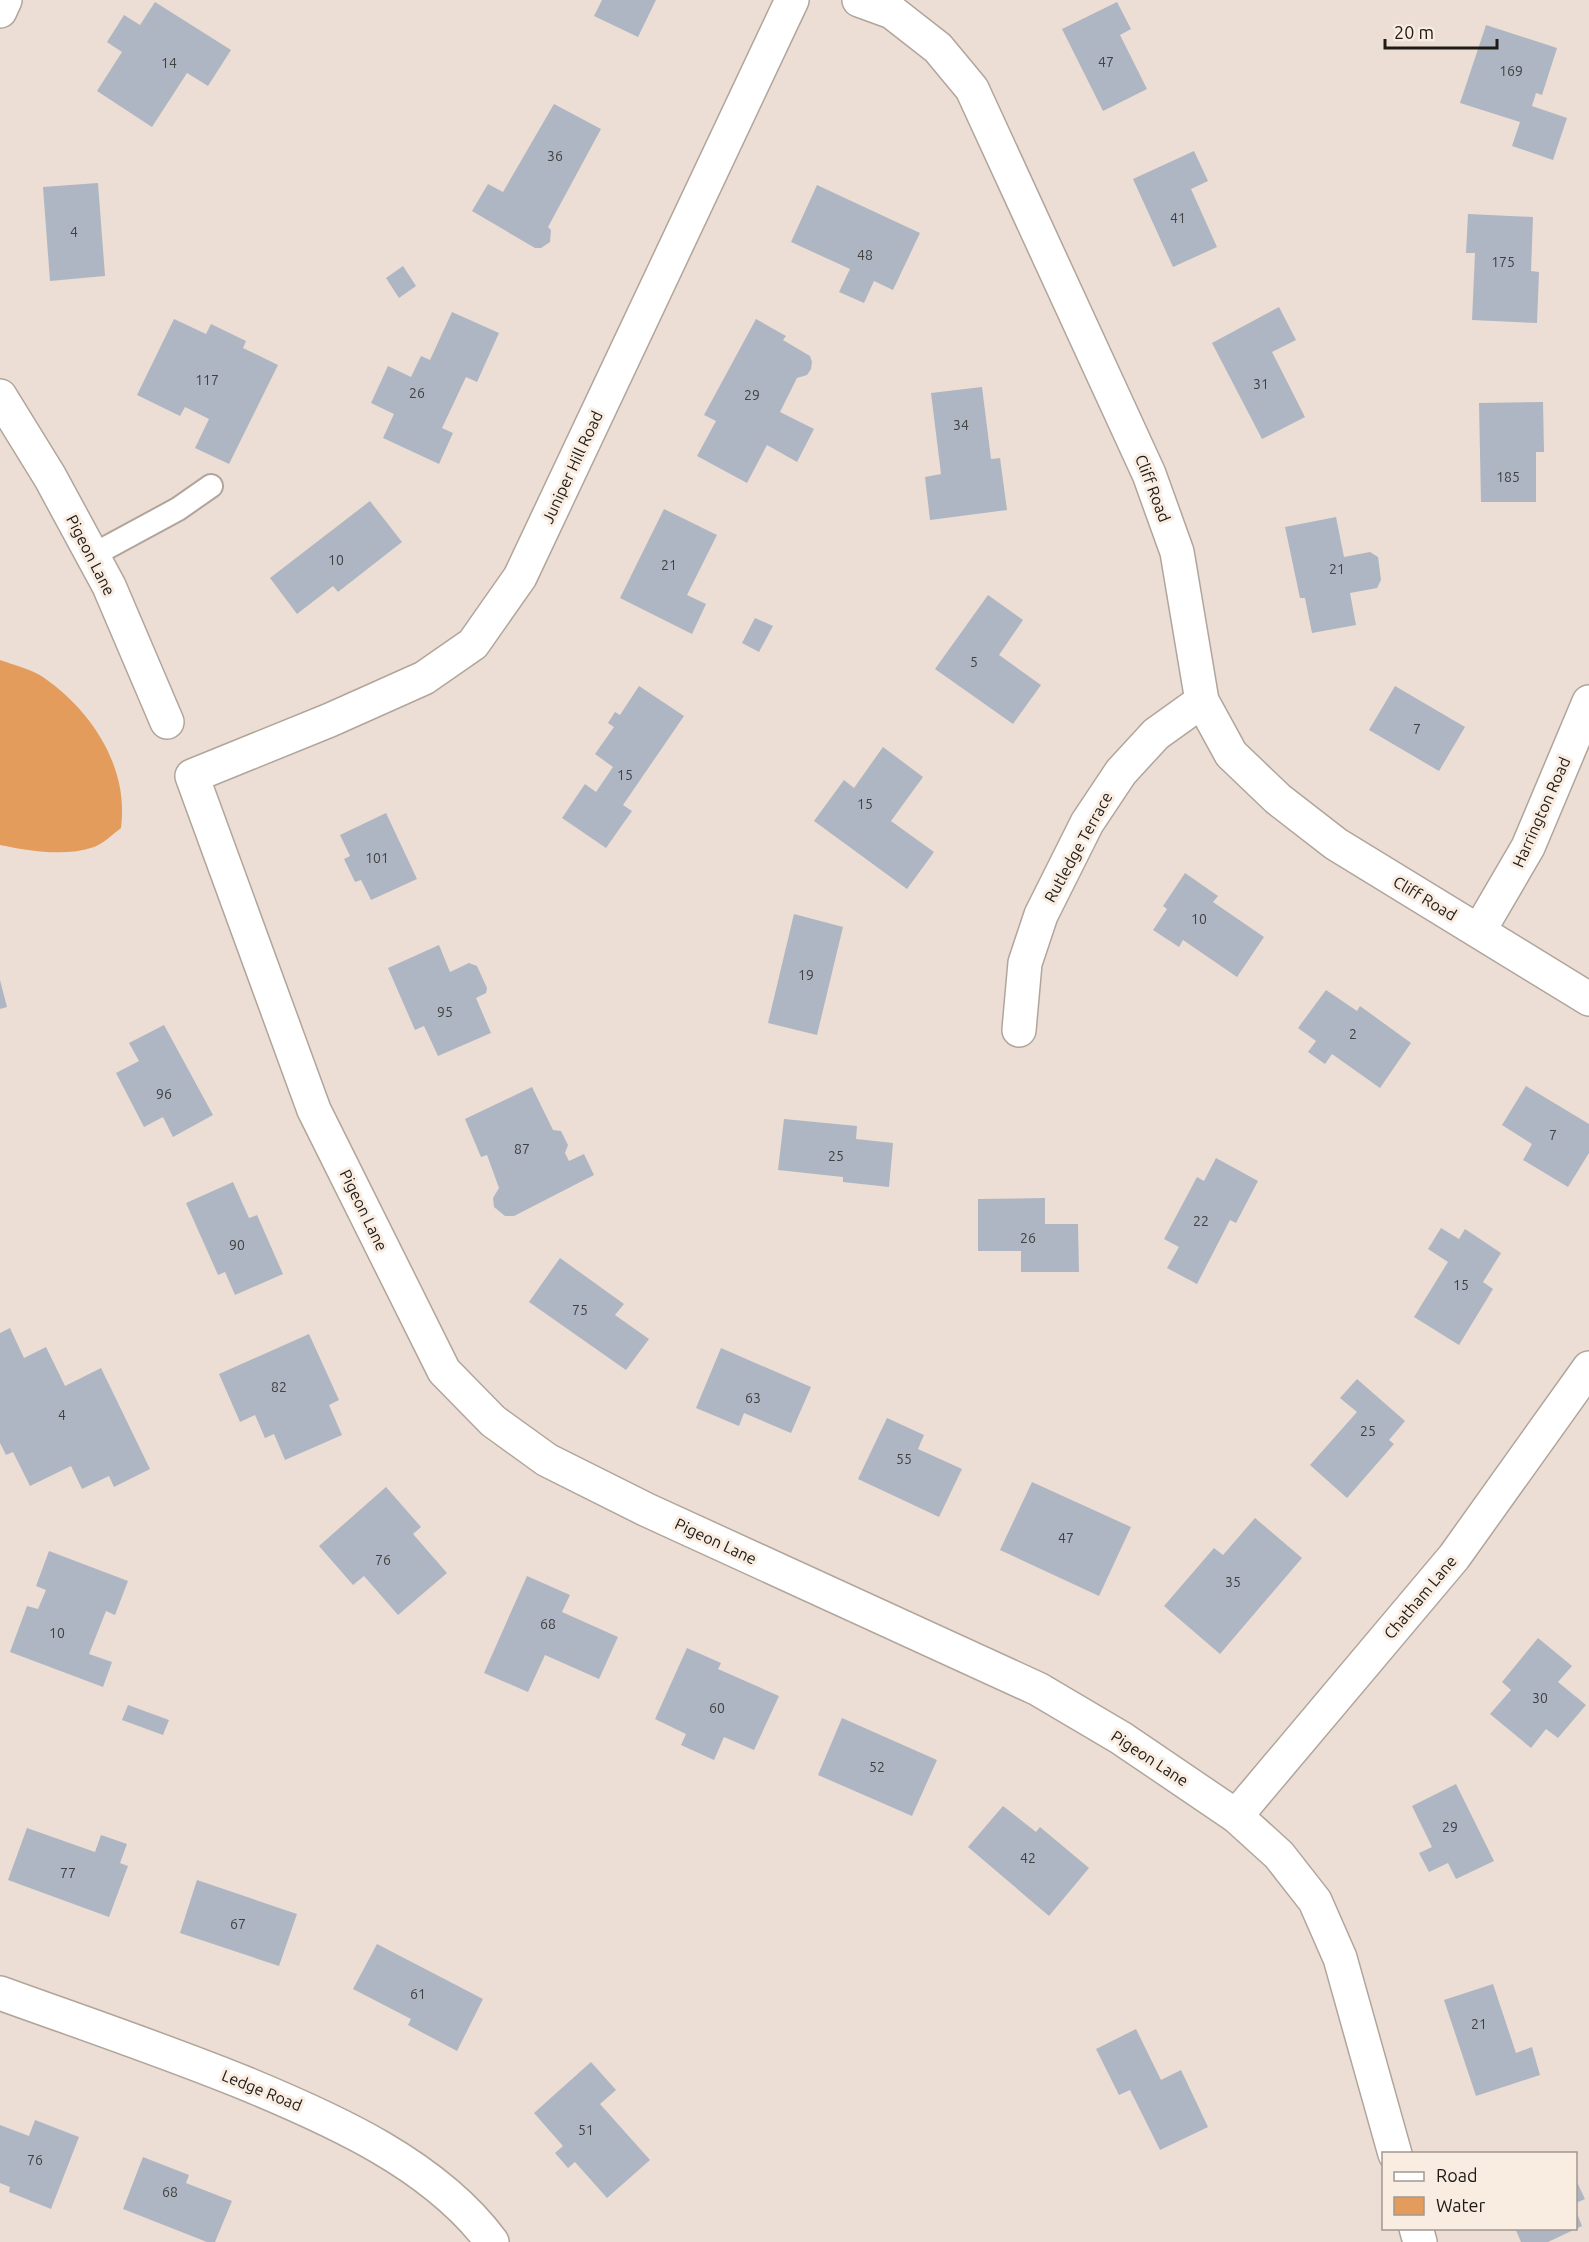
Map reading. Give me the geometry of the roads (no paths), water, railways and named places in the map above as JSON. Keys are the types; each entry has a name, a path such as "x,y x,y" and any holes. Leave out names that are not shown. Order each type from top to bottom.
{"street":[{"path":"0,11 4,0"},
{"name":"Juniper Hill Road","path":"192,776 330,720 424,678 473,644 520,577 792,0"},
{"name":"Cliff Road","path":"859,0 891,12 938,48 972,89 1149,474 1177,552 1202,701 1231,754 1278,799 1336,844 1479,931"},
{"name":"Pigeon Lane","path":"0,396 50,477 109,586 166,722"},
{"name":"Rutledge Terrace","path":"1019,1030 1025,963 1041,915 1087,823 1120,772 1156,734 1202,701"},
{"name":"Harrington Road","path":"1479,931 1528,847 1589,702"},
{"name":"Pigeon Lane","path":"192,776 314,1110 444,1371 493,1421 547,1460 647,1510 1038,1689 1121,1738 1236,1816 1279,1855 1315,1901 1340,1958 1394,2152"},
{"path":"1479,931 1589,999"},
{"name":"Chatham Lane","path":"1236,1816 1454,1557 1589,1368"},
{"name":"Ledge Road","path":"0,1994 202,2066 313,2112 404,2161 476,2220 492,2242"}],"lane":[{"path":"93,555 178,509 211,486"}],"water":[{"path":"0,660 38,674 61,691 77,706 103,742 113,762 119,783 122,805 121,828 97,846 71,852 59,852 35,851 0,845"}]}
